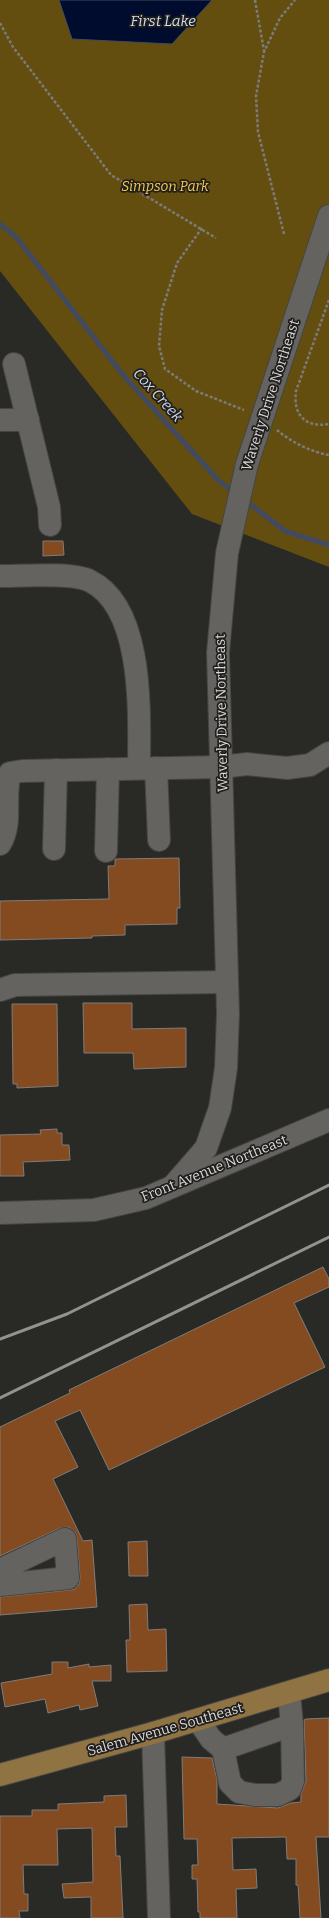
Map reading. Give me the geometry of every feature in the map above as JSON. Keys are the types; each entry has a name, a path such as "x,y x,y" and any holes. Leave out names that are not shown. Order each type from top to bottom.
{"main road":[{"name":"Salem Avenue Southeast","path":"0,1775 153,1734 329,1680"}],"street":[{"name":"Waverly Drive Northeast","path":"173,1186 206,1148 220,1108 226,1068 227,982 218,653 227,553 247,464 328,218"},
{"path":"14,364 49,507 50,525"},
{"path":"0,420 28,420"},
{"path":"0,576 62,576 90,580 109,594 123,616 136,668 148,768 159,840"},
{"path":"0,844 6,832 7,783 10,773 22,771 56,770 221,767 247,764 287,768 310,765 329,753"},
{"path":"106,851 108,769"},
{"path":"54,849 56,770"},
{"path":"0,990 15,985 227,982"},
{"name":"Front Avenue Northeast","path":"0,1213 94,1210 146,1198 329,1120"},
{"path":"0,1570 65,1539 68,1578 0,1585"},
{"path":"198,1720 211,1739 223,1749 230,1783 239,1792 255,1795 278,1795 290,1789 293,1781 292,1725 289,1693"},
{"path":"223,1749 292,1725"},
{"path":"153,1734 159,1918"}],"path":[{"path":"255,0 264,52"},
{"path":"284,234 258,132 256,96 264,52 280,18 295,0"},
{"path":"0,24 13,47 111,175 202,228 216,238"},
{"path":"202,228 177,263 162,310 160,346 165,369 196,391 262,418 286,437 319,453 329,455"},
{"path":"329,300 296,391 295,402 298,414 308,422 323,425 329,424"}],"green space":[{"name":"Simpson Park","path":"0,0 329,0 329,567 192,514 0,271"}],"water":[{"name":"First Lake","path":"59,0 212,0 172,44 72,39"}],"building":[{"path":"43,541 63,541 64,555 43,556"},
{"path":"179,858 180,908 177,908 177,924 125,925 125,935 92,936 92,938 0,940 0,901 109,899 108,866 115,866 115,859"},
{"path":"83,1003 132,1003 132,1029 186,1028 186,1067 134,1069 133,1053 84,1053"},
{"path":"12,1004 57,1004 58,1086 17,1088 17,1084 13,1084"},
{"path":"57,1129 57,1133 62,1133 62,1145 69,1145 70,1160 23,1162 24,1176 0,1176 0,1135 41,1134 40,1130"},
{"path":"323,1267 329,1279 329,1287 294,1303 325,1367 109,1470 80,1410 55,1421 78,1467 53,1479 83,1541 92,1540 97,1607 0,1615 0,1597 75,1589 79,1584 80,1577 77,1538 75,1532 69,1527 60,1528 0,1556 0,1427 70,1393 69,1390"},
{"path":"147,1541 148,1576 129,1576 128,1542"},
{"path":"147,1604 148,1630 166,1629 167,1671 127,1672 126,1640 130,1640 129,1605"},
{"path":"52,1662 68,1662 68,1668 89,1664 89,1667 111,1665 111,1681 92,1681 98,1706 80,1710 79,1705 48,1713 45,1699 5,1707 1,1683 52,1674"},
{"path":"329,1718 329,1837 316,1837 321,1918 300,1918 298,1885 296,1885 296,1859 287,1859 286,1837 232,1838 233,1870 256,1869 257,1888 236,1889 237,1918 200,1918 200,1912 198,1912 197,1879 192,1879 192,1865 198,1865 197,1839 184,1839 182,1757 212,1758 217,1780 217,1804 278,1808 291,1803 301,1802 301,1794 306,1781 304,1720"},
{"path":"126,1795 127,1827 115,1827 116,1856 120,1856 123,1918 91,1918 91,1897 64,1898 62,1884 93,1882 92,1828 57,1829 58,1865 23,1865 24,1894 28,1894 28,1911 19,1911 20,1918 0,1918 0,1816 32,1816 32,1810 58,1810 58,1804 104,1802 104,1796"}],"waterway":[{"name":"Cox Creek","path":"0,224 16,237 123,375 218,480 235,493"},
{"name":"Cox Creek","path":"245,500 285,531 329,545"}],"railway":[{"path":"0,1339 67,1314 329,1185"},
{"path":"0,1398 329,1237"}]}
